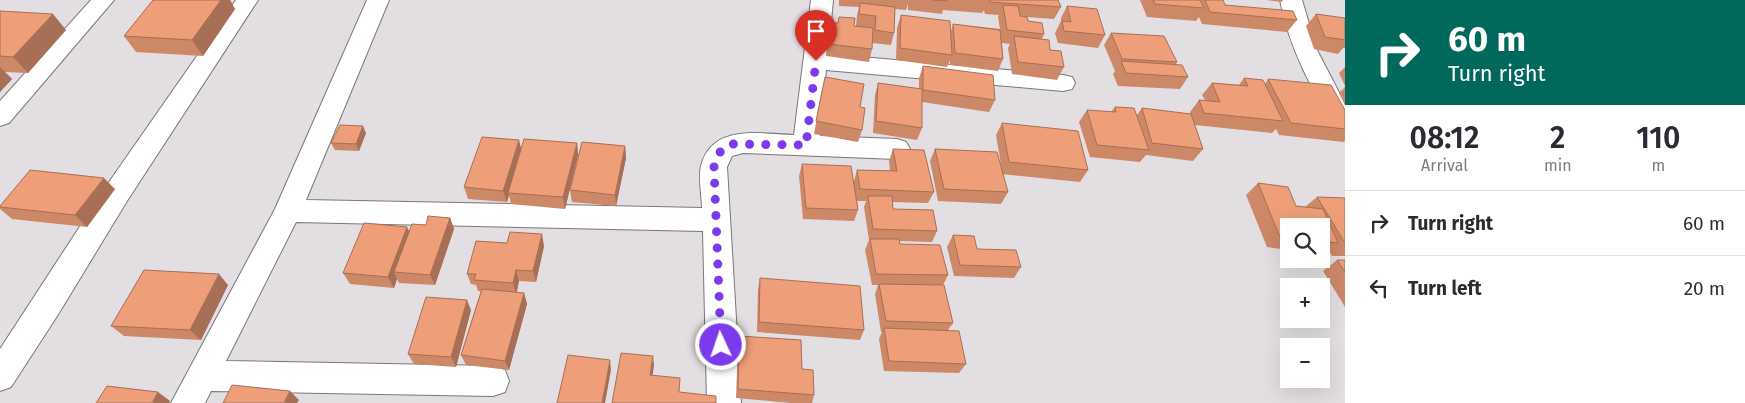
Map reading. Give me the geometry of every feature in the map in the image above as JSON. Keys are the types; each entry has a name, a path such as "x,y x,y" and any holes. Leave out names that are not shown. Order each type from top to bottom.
{"street":[{"path":"0,118 103,0"},
{"path":"0,376 48,304 117,192 247,0"},
{"path":"378,0 288,211 195,389 493,381"},
{"path":"806,145 822,0"},
{"path":"1291,0 1312,68 1345,125"},
{"path":"816,61 1063,84"},
{"path":"724,403 714,167 721,150 731,144 743,143 897,149"},
{"path":"288,211 715,220"}],"building":[{"path":"153,0 221,0 192,40 124,36"},
{"path":"989,0 1058,0 1061,7 990,2"},
{"path":"1153,0 1200,0 1204,8 1155,4"},
{"path":"1205,0 1223,0 1225,5 1293,11 1297,20 1210,12"},
{"path":"860,3 895,7 894,33 875,30 876,16 859,14"},
{"path":"1003,5 1018,6 1020,16 1027,17 1028,21 1042,23 1044,34 1007,30"},
{"path":"1067,6 1097,9 1105,35 1064,31 1062,21 1071,22"},
{"path":"0,11 53,14 13,57 0,56"},
{"path":"1316,14 1345,18 1345,40 1325,37"},
{"path":"901,15 950,21 952,55 900,48"},
{"path":"839,17 855,18 854,26 873,28 872,49 828,44 830,23 838,23"},
{"path":"953,24 1000,30 1003,59 955,53"},
{"path":"1111,33 1164,36 1177,62 1122,59"},
{"path":"1014,36 1049,40 1050,50 1061,51 1064,67 1018,62"},
{"path":"1121,61 1182,65 1188,77 1126,73"},
{"path":"923,66 993,75 995,100 923,90"},
{"path":"825,77 864,84 860,107 865,108 862,130 816,121"},
{"path":"1244,78 1263,80 1283,121 1204,113 1199,100 1220,102 1212,83 1248,86"},
{"path":"1268,79 1331,85 1345,110 1345,129 1291,123"},
{"path":"878,83 922,89 922,128 876,121"},
{"path":"1115,107 1134,108 1149,150 1097,145 1087,110 1116,112"},
{"path":"1142,108 1191,114 1203,149 1152,143"},
{"path":"1002,123 1078,131 1088,170 1009,162"},
{"path":"340,125 363,126 356,144 331,143"},
{"path":"482,137 519,140 503,191 464,187"},
{"path":"524,139 577,143 563,197 508,193"},
{"path":"582,142 625,146 615,195 570,190"},
{"path":"893,149 924,150 934,192 860,189 857,170 897,171"},
{"path":"935,149 997,152 1008,192 944,189"},
{"path":"802,164 851,166 858,210 806,208"},
{"path":"30,170 104,178 75,215 0,207"},
{"path":"1258,183 1288,187 1296,206 1323,209 1327,218 1280,218 1279,235"},
{"path":"868,196 892,196 893,209 933,210 937,231 873,229"},
{"path":"1317,197 1345,198 1345,243 1330,218"},
{"path":"428,216 450,218 430,275 394,272 412,224 426,225"},
{"path":"364,223 407,227 388,277 343,273"},
{"path":"1330,225 1338,243 1330,242"},
{"path":"510,232 542,234 533,271 516,270 513,283 474,280 476,274 467,274 476,241 507,243"},
{"path":"953,235 974,236 977,249 1016,250 1021,267 960,265"},
{"path":"870,239 899,239 900,244 940,245 948,275 876,274"},
{"path":"1337,260 1345,260 1345,272"},
{"path":"144,270 219,274 190,330 111,326"},
{"path":"760,278 860,286 864,330 759,322"},
{"path":"879,284 944,285 953,323 886,321"},
{"path":"482,289 524,293 505,361 461,355"},
{"path":"426,297 467,300 451,357 408,354"},
{"path":"884,328 959,331 966,364 889,361"},
{"path":"739,336 801,340 802,369 813,370 814,395 738,389"},
{"path":"621,353 653,356 650,375 680,378 679,392 716,396 716,403 612,403"},
{"path":"568,355 610,360 602,403 557,403"},
{"path":"232,385 290,391 284,403 223,403"},
{"path":"107,386 158,392 152,403 96,403"}],"route":[{"path":"721,345 714,167 721,150 731,144 806,145 816,61"}]}
